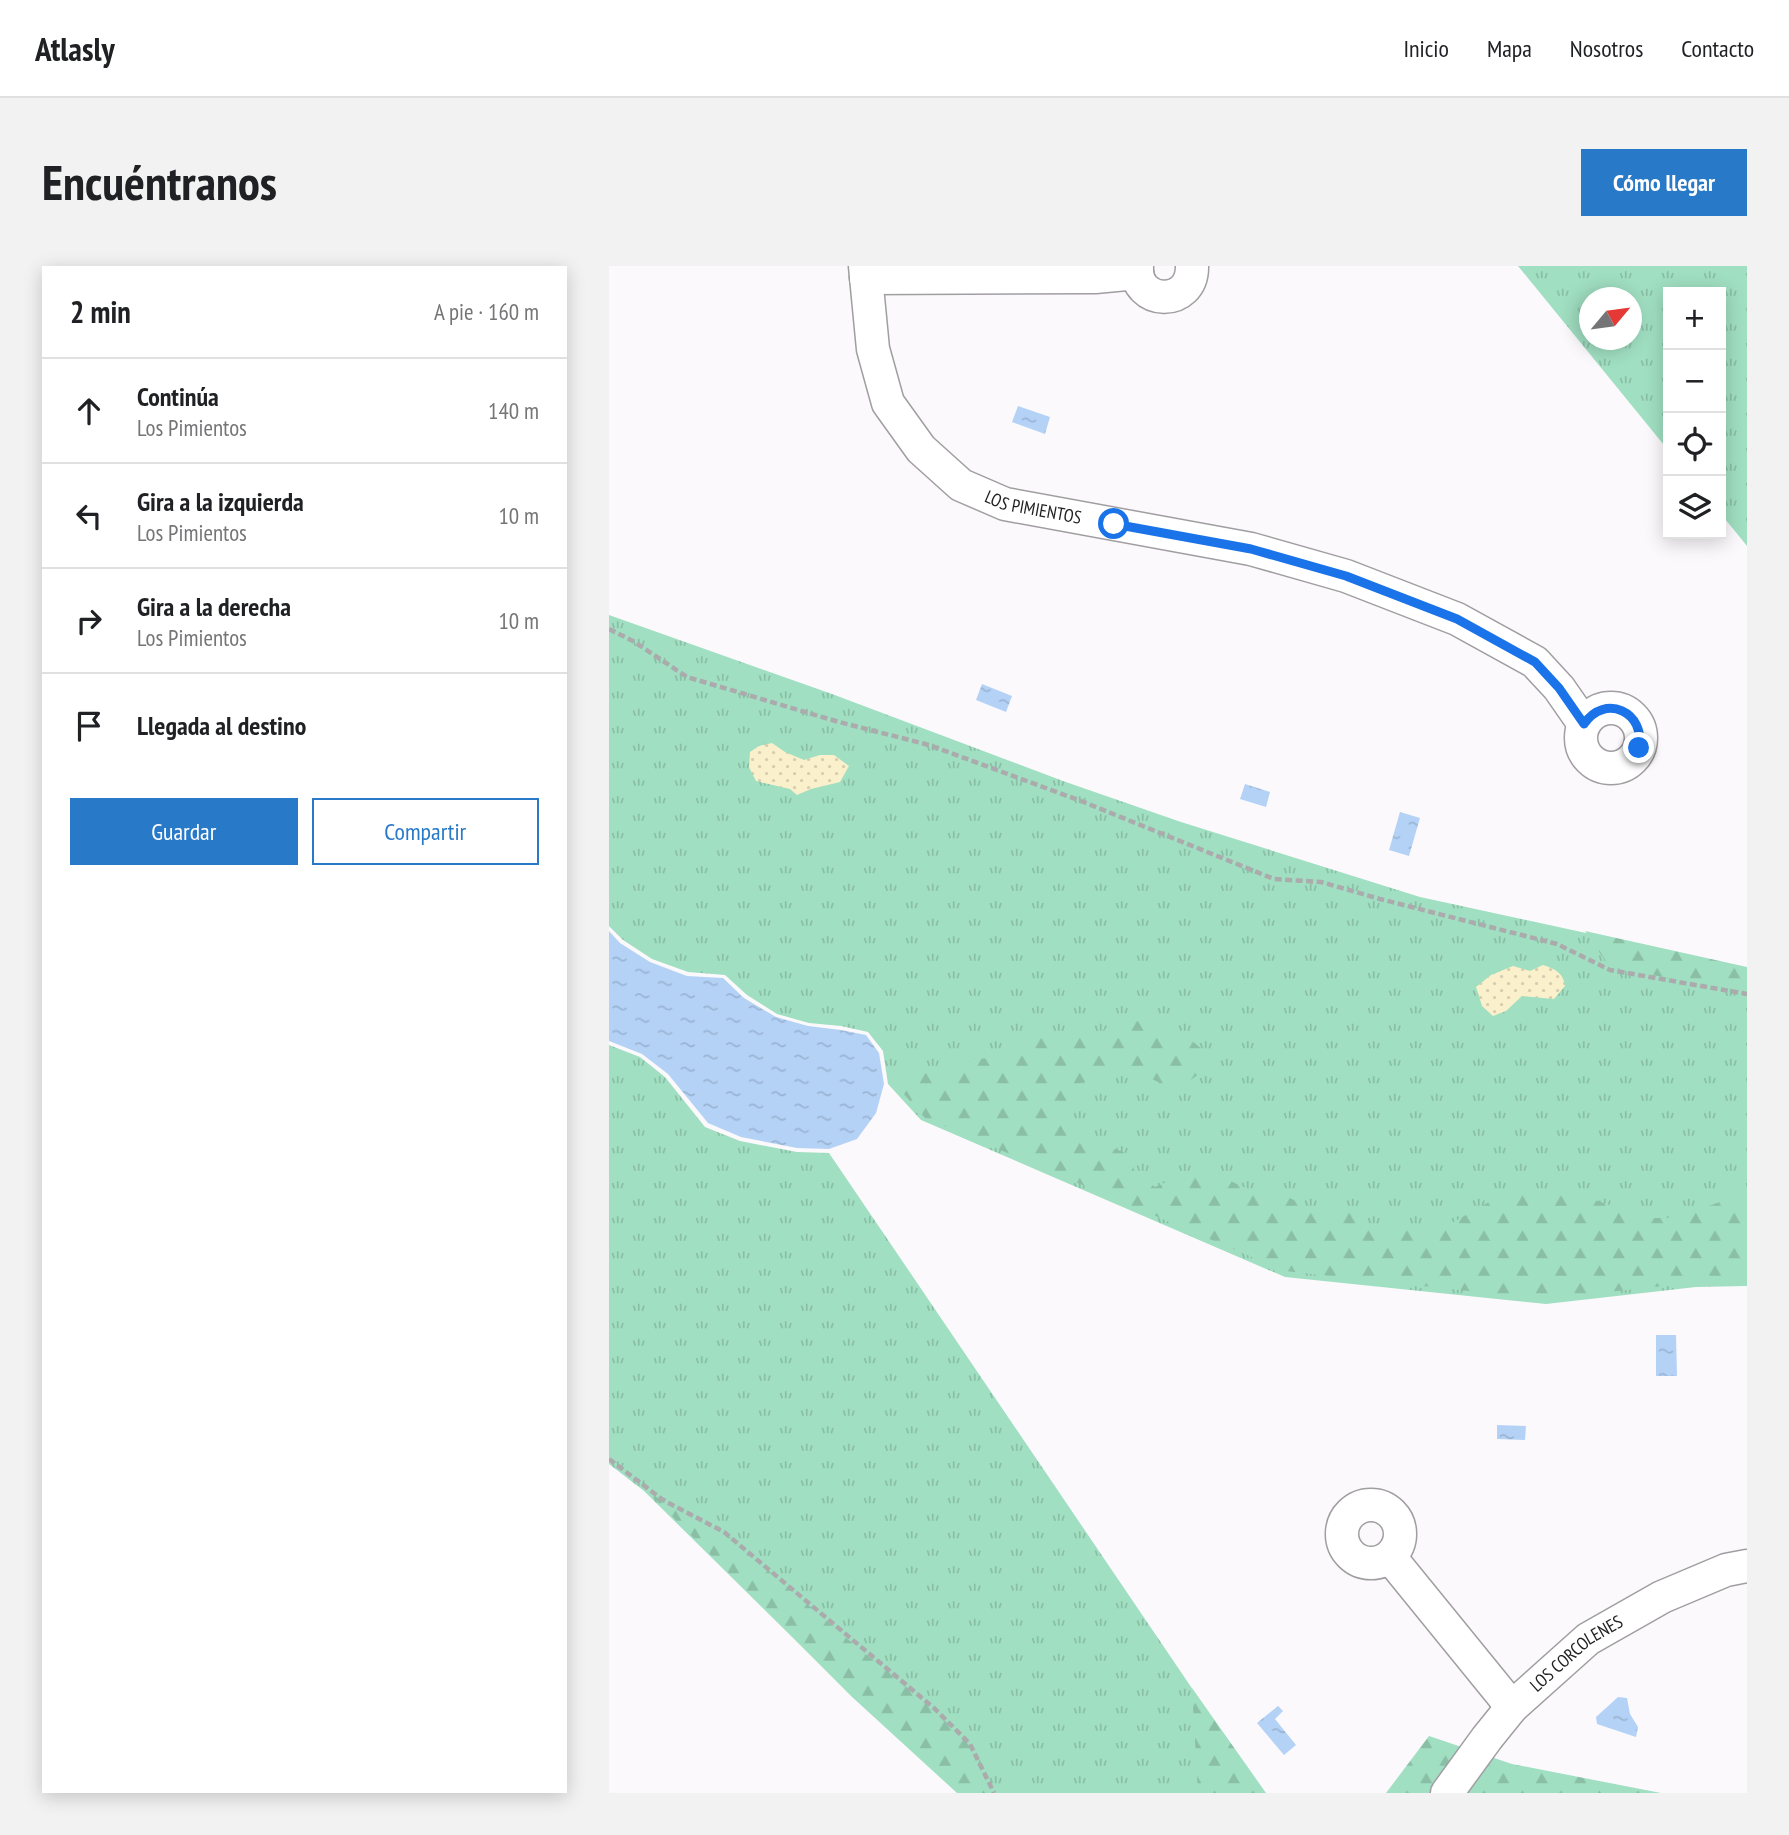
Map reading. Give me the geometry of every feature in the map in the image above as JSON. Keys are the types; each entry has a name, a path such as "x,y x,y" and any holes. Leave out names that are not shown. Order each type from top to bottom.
{"street":[{"name":"LOS PIMIENTOS","path":"1192,266 1188,286 1172,296 1163,297 1153,295 1140,282 1137,269 1095,277 866,272 873,349 888,403 921,449 961,485 1005,505 1251,549 1359,581 1457,619 1535,662 1559,688 1584,724"},
{"path":"1390,1557 1512,1707"},
{"name":"LOS CORCOLENES","path":"1447,1793 1512,1707 1588,1639 1662,1597 1726,1570 1747,1566"}],"path":[{"path":"609,629 633,641 687,677 839,722 929,745 1081,801 1274,879 1321,881 1557,944 1610,970 1747,994"},
{"path":"609,1460 663,1500 724,1532 935,1709 970,1744 994,1793"}],"green space":[{"path":"1518,266 1747,266 1747,546 1726,520 1726,287 1663,287 1663,444 1586,350 1642,350 1642,287 1579,287 1579,341"},
{"path":"609,615 832,694 1063,781 1181,822 1420,897 1747,968 1747,1286 1696,1287 1546,1304 1285,1277 921,1120 888,1084 883,1051 868,1032 809,1023 777,1014 747,995 725,975 688,972 652,959 623,940 609,926"},
{"path":"1585,931 1747,967 1747,991 1610,968"},
{"path":"1134,1020 1152,1026 1164,1034 1191,1040 1204,1051 1207,1068 1176,1091 1140,1073 1109,1071 1096,1074 1080,1084 1072,1098 1068,1120 1076,1137 1130,1155 1135,1173 1155,1187 1207,1175 1267,1194 1288,1197 1312,1209 1347,1208 1378,1229 1441,1229 1489,1202 1512,1193 1572,1192 1639,1218 1676,1218 1747,1192 1747,1277 1543,1299 1285,1271 925,1118 895,1084 921,1066 951,1069 971,1059 1009,1059 1038,1031 1074,1039 1092,1036 1109,1027"},
{"path":"609,1045 640,1057 665,1077 705,1127 740,1141 797,1152 829,1153 1265,1793 959,1793 847,1691 644,1491 609,1464"},
{"path":"644,1488 662,1501 724,1532 858,1648 935,1710 969,1745 993,1793 957,1793 851,1696"},
{"path":"1192,1688 1266,1793 1198,1793"},
{"path":"1429,1736 1512,1764 1661,1793 1386,1793"}],"sand":[{"path":"772,743 804,760 820,755 834,755 849,766 840,782 797,795 790,789 756,781 749,767 750,752 759,746"},
{"path":"1543,965 1552,968 1563,978 1565,986 1554,999 1522,996 1506,1011 1493,1016 1482,1006 1476,987 1491,975 1513,966 1530,971"}],"water":[{"path":"1018,406 1050,417 1045,434 1012,422"},
{"path":"982,684 1012,696 1006,712 976,700"},
{"path":"1245,784 1270,792 1266,807 1240,799"},
{"path":"1400,812 1420,818 1409,856 1389,850"},
{"path":"609,931 620,943 650,962 687,976 723,978 744,998 776,1017 808,1026 866,1035 879,1053 884,1084 876,1113 857,1139 829,1149 797,1148 741,1137 708,1123 668,1074 642,1054 609,1041"},
{"path":"1656,1335 1676,1335 1677,1376 1656,1376"},
{"path":"1497,1425 1526,1426 1525,1440 1497,1439"},
{"path":"1618,1697 1627,1698 1630,1714 1638,1727 1636,1737 1597,1724 1596,1717"},
{"path":"1278,1706 1283,1711 1275,1719 1296,1745 1284,1755 1257,1723"}],"route":[{"path":"1114,524 1251,549 1346,576 1457,619 1535,662 1559,688 1584,724 1602,709 1611,708 1629,714 1640,729 1639,748"}]}
